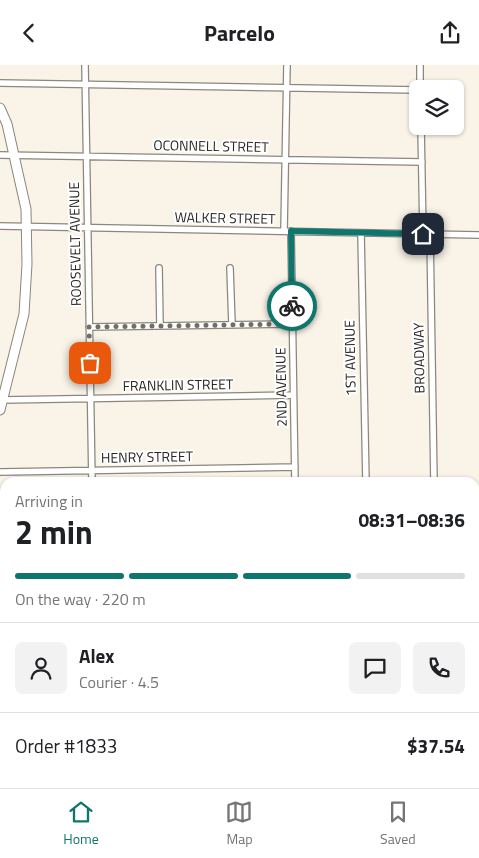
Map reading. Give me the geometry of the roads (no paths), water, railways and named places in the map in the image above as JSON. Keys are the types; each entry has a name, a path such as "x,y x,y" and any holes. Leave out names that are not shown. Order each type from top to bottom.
{"street":[{"name":"ROOSEVELT AVENUE","path":"85,65 92,477"},
{"path":"284,231 287,65"},
{"path":"419,80 420,65"},
{"path":"0,83 409,90"},
{"path":"0,108 7,124 26,209 27,264 24,315 0,410"},
{"name":"BROADWAY","path":"421,135 434,477"},
{"name":"OCONNELL STREET","path":"0,155 422,162"},
{"name":"WALKER STREET","path":"0,226 479,235"},
{"name":"2ND AVENUE","path":"291,231 295,477"},
{"name":"1ST AVENUE","path":"361,233 366,477"},
{"path":"159,268 160,326"},
{"path":"230,268 232,325"},
{"path":"89,327 292,324"},
{"name":"FRANKLIN STREET","path":"2,400 294,395"},
{"name":"HENRY STREET","path":"0,472 295,467"}]}
